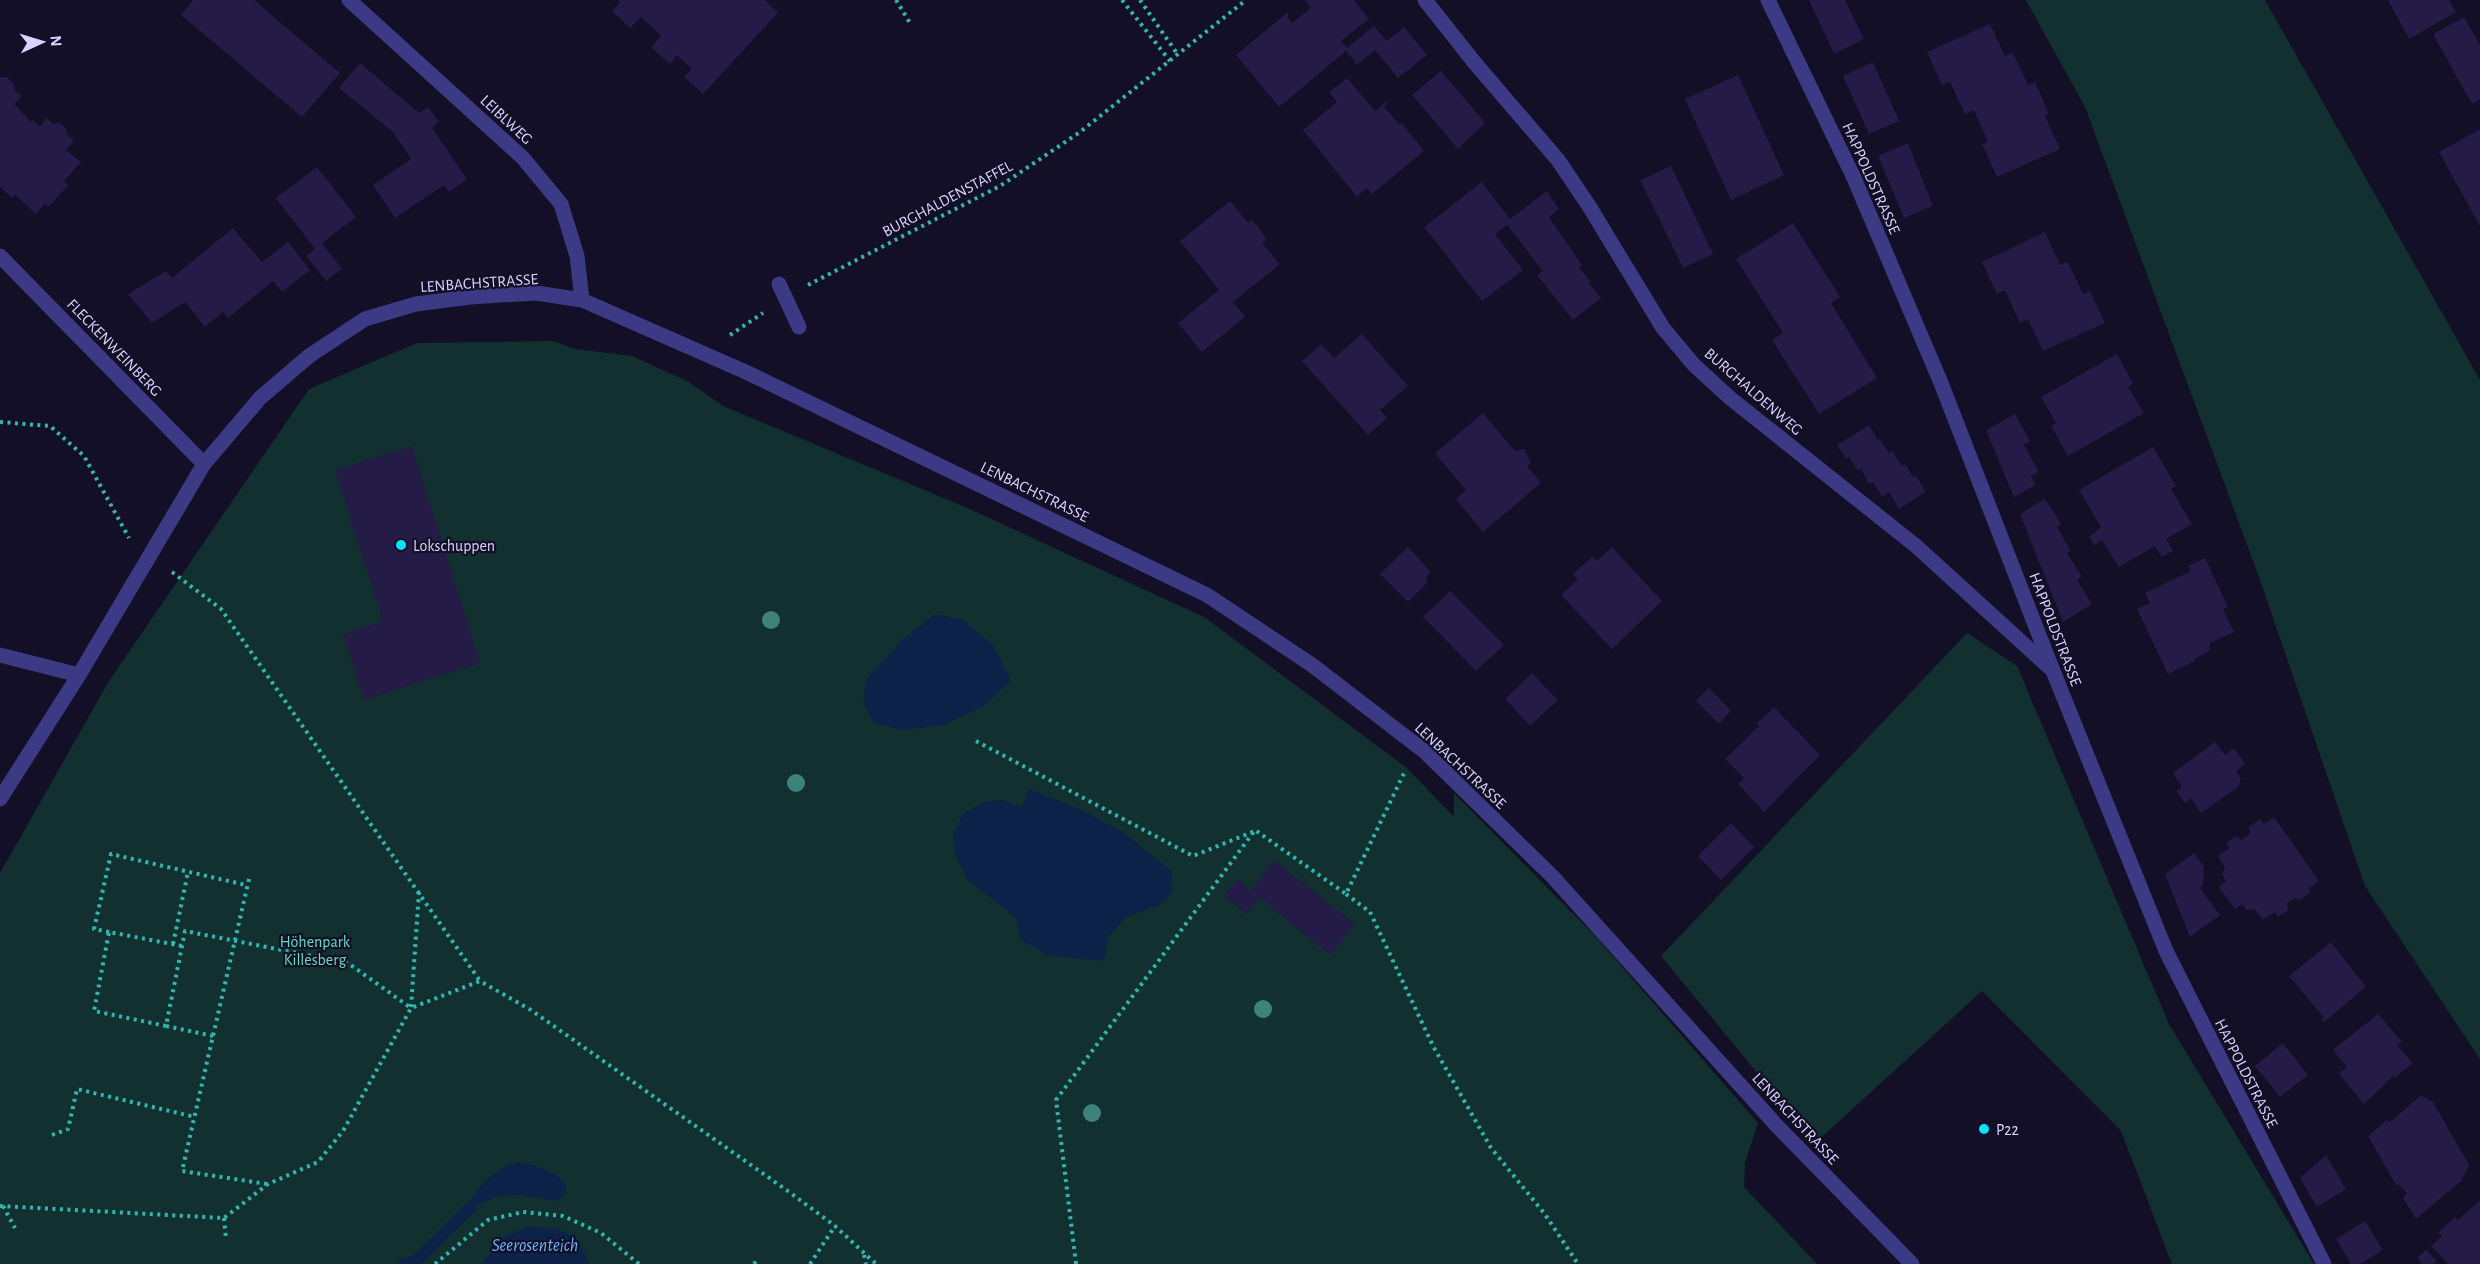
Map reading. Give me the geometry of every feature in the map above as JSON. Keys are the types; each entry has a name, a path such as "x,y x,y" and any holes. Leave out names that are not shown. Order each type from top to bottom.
{"street":[{"name":"LEIBLWEG","path":"349,0 523,158 561,204 577,256 582,300"},
{"name":"BURGHALDENWEG","path":"1425,0 1474,62 1558,160 1589,206 1663,328 1694,365 1730,398 1916,546 2053,670"},
{"name":"HAPPOLDSTRASSE","path":"1768,0 1854,178 1941,383 2166,951 2324,1264"},
{"name":"FLECKENWEINBERG","path":"0,256 204,464"},
{"path":"783,291 800,327"},
{"name":"LENBACHSTRASSE","path":"0,800 79,675 204,464 260,398 309,356 364,319 416,304 470,297 536,293 582,300 704,353 905,447 1207,595 1312,665 1424,751 1552,876 1777,1126 1912,1264"},
{"path":"0,655 79,675"}],"path":[{"path":"896,0 910,23"},
{"path":"1122,0 1170,61"},
{"path":"1140,0 1178,54"},
{"name":"BURGHALDENSTAFFEL","path":"704,353 783,291 1000,186 1080,132 1246,0"},
{"path":"0,422 50,426 84,456 132,544 221,609 480,981 531,1010 834,1226 876,1264"},
{"path":"976,741 1193,856 1255,830"},
{"path":"1346,894 1407,768 1424,751"},
{"path":"1255,830 1371,912 1433,1046 1491,1148 1544,1214 1578,1264"},
{"path":"1076,1264 1056,1100 1255,830"},
{"path":"182,946 94,929 111,854 246,885"},
{"path":"173,944 189,872"},
{"path":"249,879 182,1171 268,1184"},
{"path":"1,1206 224,1218 268,1184 318,1162 343,1131 411,1008 419,892"},
{"path":"166,1026 185,931 348,963 411,1008"},
{"path":"109,932 94,1011 213,1035"},
{"path":"411,1008 480,981"},
{"path":"52,1135 68,1129 77,1089 195,1117"},
{"path":"1,1206 15,1228"},
{"path":"435,1264 488,1220 523,1212 563,1216 601,1233 639,1264"},
{"path":"224,1218 226,1239"},
{"path":"810,1264 834,1226"},
{"path":"864,1254 866,1264"},
{"path":"754,1264 758,1258"}],"green space":[{"path":"2026,0 2265,0 2480,380 2480,1059 2365,886 2259,577 2085,107"},
{"name":"Höhenpark Killesberg","path":"553,341 575,349 632,356 689,382 723,406 963,506 1204,617 1407,768 1454,817 1454,793 1597,938 1758,1123 1745,1163 1744,1187 1817,1264 0,1264 0,873 109,681 309,389 417,343"},
{"path":"1967,633 2017,666 2169,1024 2314,1264 2172,1264 2121,1131 1982,991 1815,1143 1661,956"}],"water":[{"path":"935,614 963,620 994,646 1011,681 981,708 942,725 903,730 874,723 863,703 867,678 902,640"},
{"path":"1029,789 1082,810 1123,832 1171,871 1172,891 1162,904 1126,917 1108,937 1104,961 1047,955 1021,940 1016,918 967,879 955,854 953,833 964,813 985,802 1003,800 1022,807"},
{"path":"519,1162 556,1175 566,1184 566,1193 557,1201 519,1195 498,1196 471,1207 469,1204 473,1196 490,1177 511,1164"},
{"name":"Seerosenteich","path":"526,1227 557,1229 565,1232 579,1243 589,1264 482,1264 500,1239"}],"building":[{"path":"193,0 254,0 340,73 302,117 181,15"},
{"path":"617,0 765,0 778,13 703,94 684,77 692,69 677,55 670,64 651,47 661,36 641,17 630,28 612,11 620,2"},
{"path":"1308,0 1354,0 1369,19 1341,41 1347,48 1374,26 1387,41 1404,27 1427,55 1398,78 1375,50 1357,65 1346,51 1279,107 1236,55 1288,12 1287,17 1292,23 1311,8 1306,2"},
{"path":"1809,0 1845,0 1864,39 1834,54"},
{"path":"2388,0 2449,0 2456,12 2409,39"},
{"path":"2464,17 2480,45 2480,99 2472,104 2433,34"},
{"path":"1990,24 2005,56 2013,53 2028,85 2035,82 2049,114 2045,116 2060,149 1997,177 1982,144 1988,142 1974,110 1965,114 1950,82 1942,85 1927,52"},
{"path":"1873,62 1899,121 1869,134 1843,76"},
{"path":"360,63 419,113 428,107 439,122 432,128 467,179 449,192 444,185 395,218 373,185 411,159 393,132 339,88"},
{"path":"1441,71 1485,123 1458,149 1412,95"},
{"path":"1738,75 1784,175 1731,200 1685,99"},
{"path":"0,77 7,77 14,84 15,91 22,96 14,104 31,122 33,120 40,127 47,118 53,124 60,123 66,129 67,135 74,141 66,150 81,162 64,181 68,185 49,207 45,203 36,214 15,195 12,198 0,187"},
{"path":"1347,78 1375,111 1386,102 1384,107 1400,125 1402,123 1424,151 1372,194 1367,188 1357,197 1303,130 1337,102 1329,92"},
{"path":"2480,129 2480,226 2439,152"},
{"path":"1908,143 1933,206 1904,218 1878,156"},
{"path":"1671,166 1713,254 1683,268 1640,180"},
{"path":"317,167 356,217 322,243 342,269 326,281 306,256 315,249 276,198"},
{"path":"1482,182 1510,219 1547,191 1559,209 1549,217 1582,265 1579,267 1591,282 1589,283 1601,298 1573,320 1537,275 1543,271 1507,225 1495,234 1523,270 1482,301 1424,227"},
{"path":"1230,201 1248,223 1251,220 1257,225 1266,239 1262,243 1280,264 1233,302 1245,317 1202,352 1178,323 1219,290 1180,241"},
{"path":"1793,223 1840,297 1831,303 1877,378 1819,414 1772,340 1783,333 1736,259"},
{"path":"233,228 262,262 288,242 310,270 282,292 273,281 228,318 223,312 205,327 185,302 152,323 128,294 166,271 172,278"},
{"path":"2045,232 2060,265 2068,262 2083,294 2090,291 2105,323 2043,351 2028,319 2020,323 2005,290 1997,294 1982,262"},
{"path":"1362,334 1408,386 1380,410 1387,418 1368,435 1302,361 1321,344 1334,358"},
{"path":"2117,354 2133,384 2128,387 2144,413 2068,456 2051,426 2056,423 2041,397"},
{"path":"1483,413 1515,451 1524,449 1531,463 1527,466 1541,483 1483,532 1456,499 1466,490 1435,453"},
{"path":"2015,414 2030,441 2024,445 2039,472 2031,476 2036,485 2014,497 1986,430"},
{"path":"1869,425 1889,453 1892,451 1902,466 1905,464 1926,492 1899,509 1889,492 1882,497 1873,482 1869,484 1861,469 1858,471 1849,457 1846,459 1837,445"},
{"name":"Lokschuppen","path":"412,446 480,663 364,700 343,634 383,621 335,470"},
{"path":"2153,447 2176,486 2171,489 2192,524 2166,539 2173,551 2162,557 2155,546 2119,567 2102,540 2094,545 2089,537 2101,527 2079,490"},
{"path":"2045,499 2061,524 2057,527 2071,551 2067,553 2082,577 2077,580 2092,604 2063,622 2020,514"},
{"path":"1408,547 1431,572 1426,577 1427,583 1408,602 1380,574"},
{"path":"1612,547 1662,601 1612,649 1561,595 1578,579 1573,574 1593,556 1597,561"},
{"path":"2205,558 2228,607 2223,609 2234,632 2210,643 2209,651 2194,659 2195,661 2168,674 2137,609 2150,603 2145,593 2191,571 2188,566"},
{"path":"1450,591 1504,645 1476,671 1423,617"},
{"path":"1532,673 1558,700 1530,726 1505,699"},
{"path":"1709,688 1731,711 1719,724 1696,701"},
{"path":"1774,707 1820,755 1764,812 1738,784 1744,778 1725,759 1759,726 1757,723"},
{"path":"2215,742 2225,755 2234,748 2245,764 2236,771 2241,778 2238,787 2201,813 2191,798 2185,803 2176,791 2182,787 2173,773"},
{"path":"2274,817 2319,881 2309,888 2311,892 2300,900 2295,898 2287,903 2288,910 2278,917 2275,912 2263,920 2255,909 2247,910 2242,904 2235,909 2219,887 2226,881 2222,874 2225,868 2218,856 2229,848 2226,843 2235,836 2242,840 2250,834 2249,827 2260,819 2264,824"},
{"path":"1731,823 1754,847 1721,880 1698,856"},
{"path":"2194,853 2204,867 2203,885 2200,888 2220,915 2190,937 2165,874"},
{"path":"1274,860 1355,924 1330,955 1259,897 1247,914 1224,896 1237,879 1251,891"},
{"path":"2331,942 2366,987 2324,1022 2322,1019 2324,1018 2288,977"},
{"path":"2378,1014 2402,1042 2397,1045 2413,1063 2395,1078 2393,1076 2364,1104 2339,1074 2347,1067 2333,1050"},
{"path":"2283,1043 2308,1075 2280,1097 2255,1066"},
{"path":"2421,1095 2433,1102 2469,1165 2461,1181 2416,1219 2403,1198 2407,1193 2398,1184 2396,1185 2368,1136 2387,1120 2390,1122"},
{"path":"2326,1155 2346,1189 2317,1207 2300,1178"},
{"path":"2480,1200 2480,1264 2448,1264 2431,1246 2442,1236 2439,1232 2455,1217 2458,1220"},
{"path":"2365,1221 2383,1250 2360,1264 2351,1264 2336,1239"},
{"path":"2426,1250 2437,1261 2433,1264 2422,1264 2417,1258"}],"waterway":[{"path":"404,1264 416,1261 471,1207"}],"place":[{"name":"Lokschuppen","path":"401,545"},
{"name":"P22","path":"1984,1129"}]}
